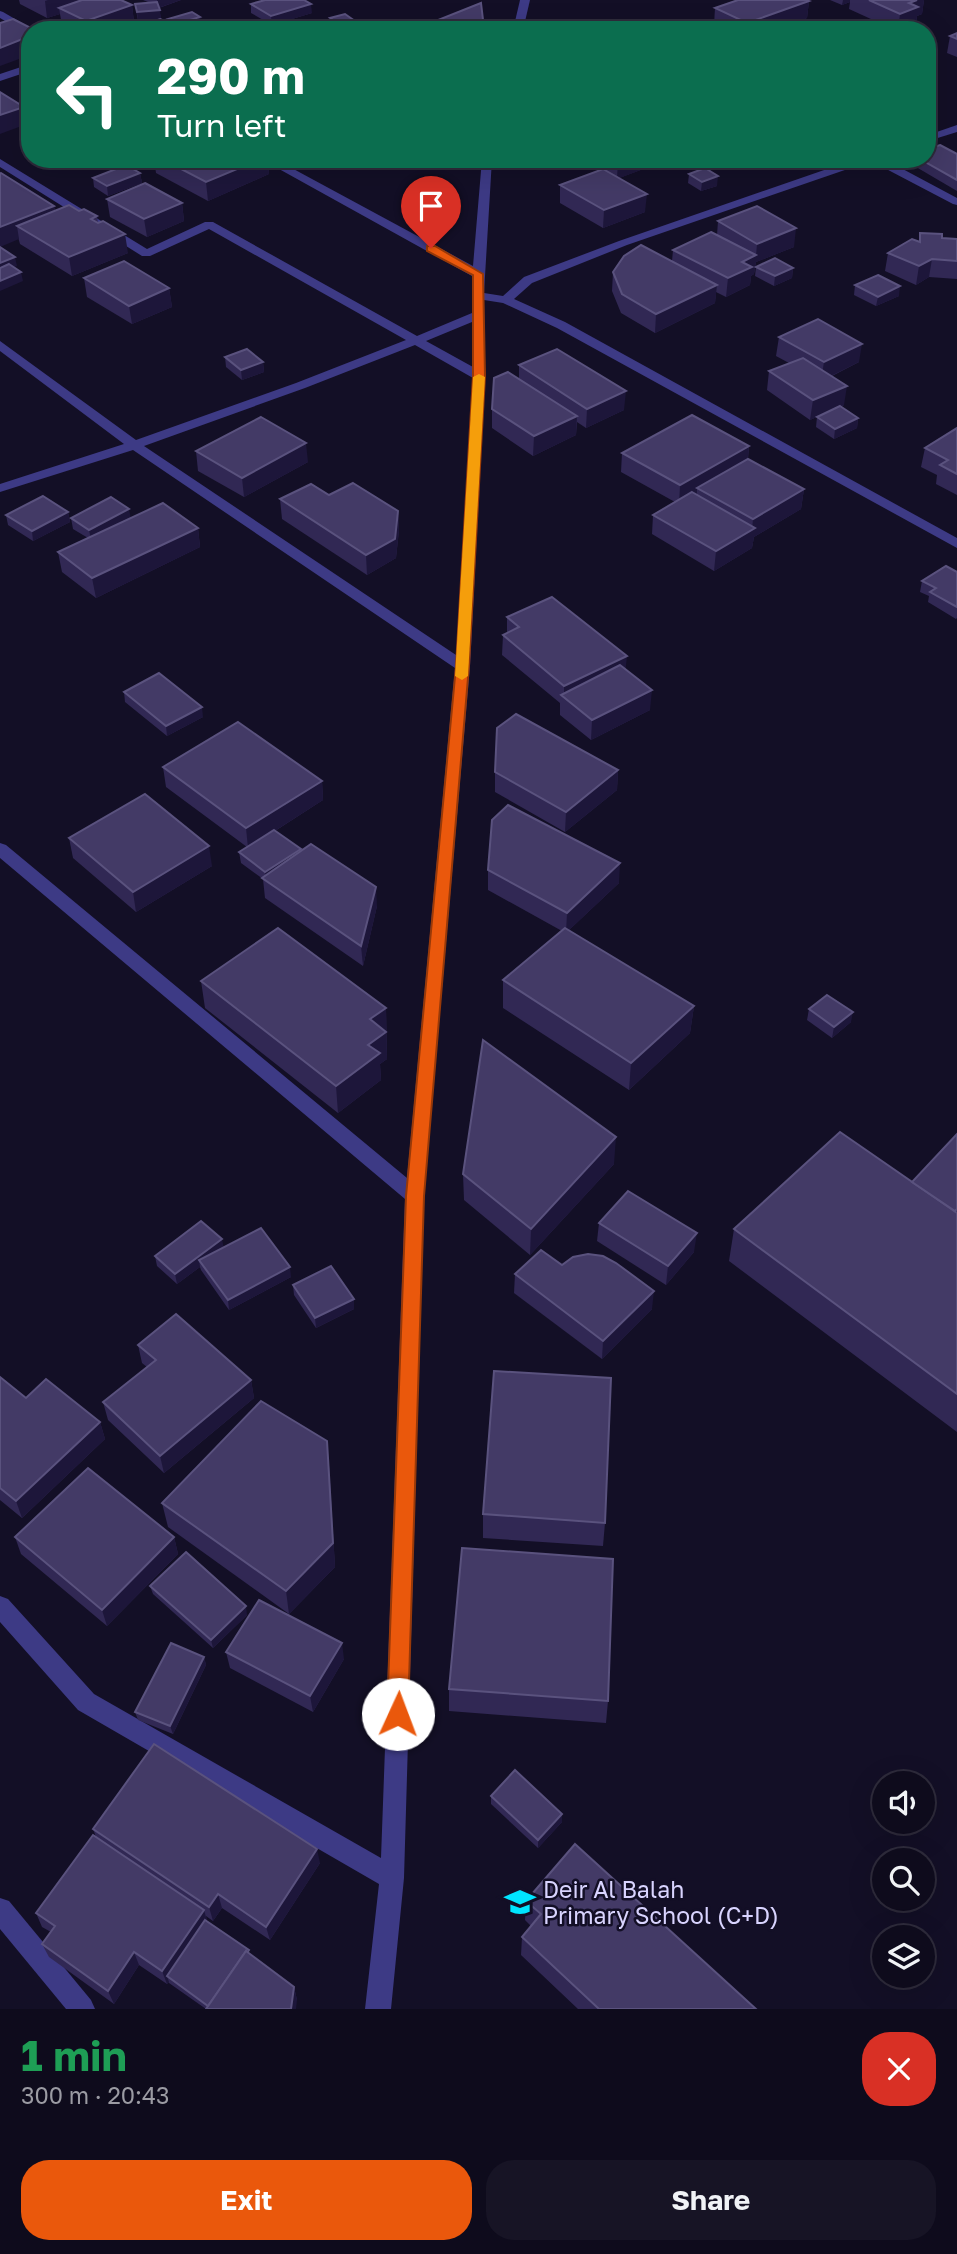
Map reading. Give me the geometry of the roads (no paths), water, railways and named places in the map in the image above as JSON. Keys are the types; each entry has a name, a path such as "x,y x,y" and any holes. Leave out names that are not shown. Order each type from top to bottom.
{"street":[{"path":"520,21 525,0"},
{"path":"0,14 21,26"},
{"path":"0,78 21,70"},
{"path":"936,135 957,128"},
{"path":"0,162 146,254 209,224 479,376"},
{"path":"283,168 478,274"},
{"path":"378,2009 392,1878 415,1196 463,666 479,376 478,274 486,168"},
{"path":"506,300 528,280 599,252 841,168"},
{"path":"892,168 957,202"},
{"path":"478,296 506,300 561,325 957,544"},
{"path":"0,488 135,446 417,341 478,315"},
{"path":"0,345 135,446 463,666"},
{"path":"0,849 415,1196"},
{"path":"0,1606 86,1702 392,1878"},
{"path":"0,1910 82,2009"}],"place":[{"name":"Deir Al Balah Primary School (C+D)","path":"520,1902"}]}
